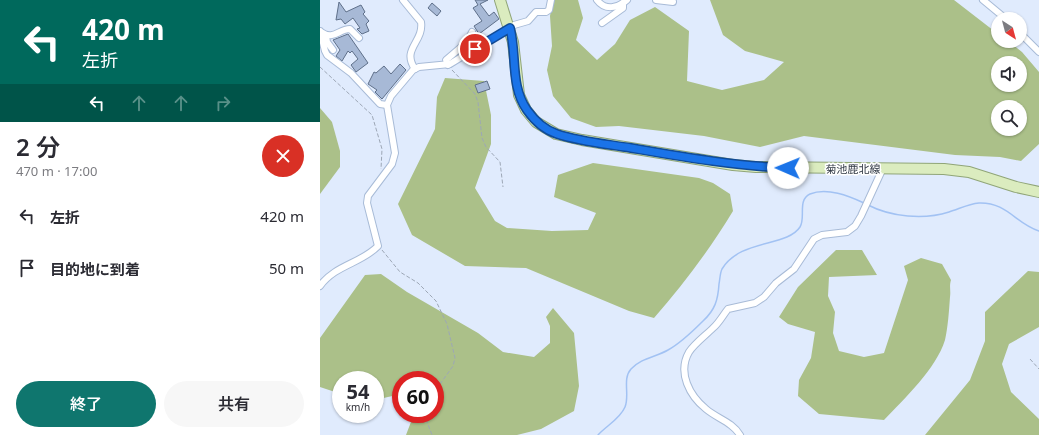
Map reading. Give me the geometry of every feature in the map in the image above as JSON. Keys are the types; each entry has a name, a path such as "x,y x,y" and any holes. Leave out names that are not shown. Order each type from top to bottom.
{"main road":[{"name":"菊池鹿北線","path":"500,0 514,42 516,81 519,95 526,110 536,122 556,134 582,140 733,165 756,167 944,169 968,172 1016,187 1039,192"}],"street":[{"path":"403,0 421,22 420,34 410,53 411,64 415,69"},
{"path":"320,286 325,279 341,267 367,256 378,246 367,203 368,196 392,164 395,153 387,105 391,96 415,69 419,67 448,65 510,28 528,21 536,12 546,12 551,0"},
{"path":"597,0 602,6 608,8 625,2"},
{"path":"656,0 673,2"},
{"path":"983,0 998,12"},
{"path":"602,23 623,8 625,2"},
{"path":"323,33 337,35 344,30 350,29 359,38"},
{"path":"448,65 446,60 467,42 472,32"},
{"path":"323,33 325,51 327,55 351,73 380,104 387,105"},
{"path":"323,33 333,50"},
{"path":"1027,40 1039,52"},
{"path":"740,435 731,424 714,415 693,395 686,383 685,372 689,352 714,327 728,309 755,303 764,297 776,282 794,268 814,239 822,235 847,232 855,226 883,168"}],"path":[{"path":"448,65 475,94 478,102 482,138 486,147 500,162 503,187"},
{"path":"320,67 372,115 382,148 380,167 381,171 385,173"},
{"path":"378,246 400,272 418,283 436,301 446,324 455,358 453,366 444,378"},
{"path":"1030,359 1039,369"},
{"path":"427,423 432,435"}],"green space":[{"path":"553,0 578,0 583,18 576,40 597,60 615,44 630,20 655,7 689,31 687,81 722,90 764,80 784,62 745,51 723,35 710,0 954,0 991,29 991,48 1017,48 1025,56 991,56 991,92 1027,92 1027,58 1039,72 1039,144 1021,161 1000,157 955,155 804,136 760,147 704,136 619,126 596,127 571,118 553,96 547,70 552,46 550,16"},
{"path":"445,78 484,81 491,115 491,144 475,188 495,221 507,228 552,231 588,230 596,213 554,197 558,175 593,163 699,178 713,183 730,194 733,211 696,266 654,318 629,311 526,268 465,266 412,235 398,204 435,129 437,97"},
{"path":"320,108 332,122 340,151 340,167 320,194"},
{"path":"836,250 862,250 877,275 829,277 828,296 835,312 833,333 839,351 864,357 884,353 908,280 904,266 921,258 942,264 951,280 947,330 941,351 919,383 884,420 819,414 798,396 799,380 811,358 815,332 788,324 779,317 798,287"},
{"path":"1028,271 1039,272 1039,327 1009,344 1002,364 1011,392 1039,419 1039,435 925,435 970,380 985,341 985,312"},
{"path":"381,274 407,292 478,333 503,352 534,357 550,343 550,326 546,317 553,308 574,333 579,386 574,411 541,429 517,435 406,435 411,423 444,423 444,371 392,371 392,396 384,398 384,371 332,371 332,391 320,387 320,338 365,275"}],"building":[{"path":"475,0 488,0 480,4 489,16 494,12 499,19 479,34 474,26 482,21 473,8 478,5"},
{"path":"339,2 346,12 361,5 365,12 363,14 369,21 366,24 369,31 362,34 357,29 360,28 353,18 345,24 341,19 336,20"},
{"path":"432,3 441,11 437,16 428,8"},
{"path":"348,34 368,63 356,72 351,65 358,59 352,51 350,53 348,51 342,61 336,56 340,50 333,40"},
{"path":"400,64 406,70 382,99 375,92 377,90 368,84 374,72 376,73 384,66 391,74"},
{"path":"487,81 490,89 478,93 475,85"}],"waterway":[{"path":"598,435 623,411 627,397 626,382 628,373 631,369 639,362 678,344 707,317 717,300 721,271 730,259 751,248 785,238 794,233 802,223 804,200 810,194 824,191 838,193 864,203"},
{"path":"868,205 897,215 929,216 949,212 967,205 979,203 989,204 997,206 1024,224 1039,231"}],"route":[{"path":"475,49 510,28 514,42 516,81 519,95 526,110 536,122 556,134 582,140 733,165 788,168"}]}
